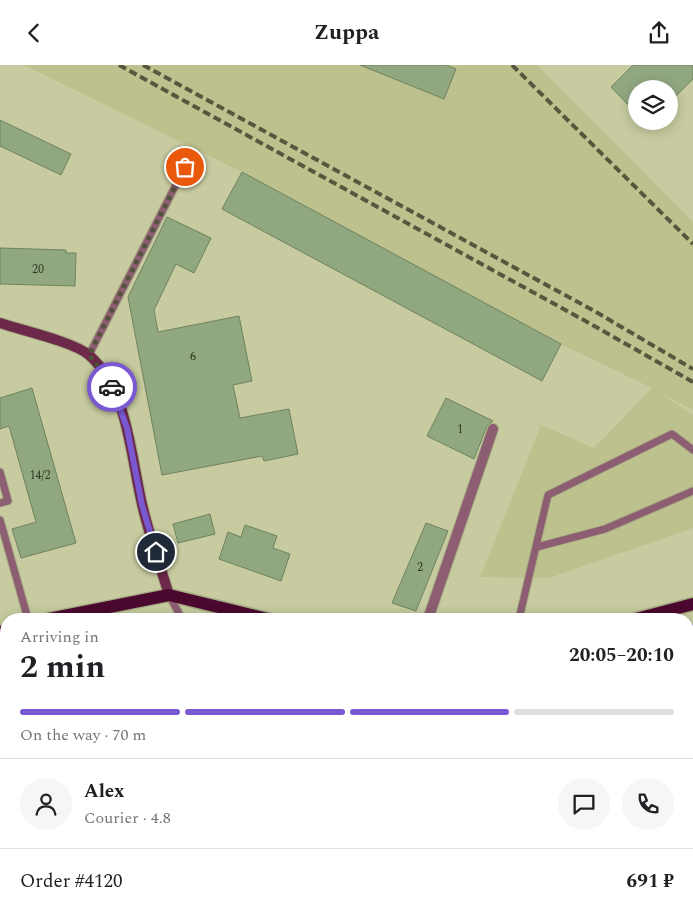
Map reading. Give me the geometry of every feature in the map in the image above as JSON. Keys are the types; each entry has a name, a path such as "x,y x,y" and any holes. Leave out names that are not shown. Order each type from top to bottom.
{"main road":[{"path":"0,323 58,341 89,355 109,380 127,428 142,505 169,595"},
{"path":"79,613 169,595 243,613"},
{"path":"669,613 693,604"}],"street":[{"path":"430,613 493,429"}],"lane":[{"path":"89,355 185,167"},
{"path":"520,613 548,495 672,434 693,451"},
{"path":"0,472 8,501 0,503"},
{"path":"537,547 605,529 693,491"},
{"path":"0,520 26,613"},
{"path":"169,595 179,613"}],"shaded area":[{"path":"24,65 537,65 693,222 693,410 659,392 693,415 693,528 549,578 480,577 541,425 594,448 652,388 561,344 242,172"}],"building":[{"path":"360,65 446,65 456,69 444,99"},
{"path":"633,65 693,65 693,79 678,94 678,80 628,80 628,105 611,87"},
{"path":"0,120 71,154 61,175 0,146"},
{"path":"242,172 561,344 542,381 222,209"},
{"path":"167,217 211,238 194,273 176,264 154,310 158,332 239,316 252,381 233,385 240,418 289,409 298,454 264,461 262,456 162,475 128,297"},
{"path":"0,248 66,250 66,253 76,253 75,286 0,284"},
{"path":"32,388 76,543 21,558 12,529 36,522 9,426 0,429 0,398"},
{"path":"446,398 493,421 487,426 474,459 427,436"},
{"path":"210,514 215,534 178,543 173,524"},
{"path":"426,523 448,531 416,611 392,603"},
{"path":"245,525 277,536 273,548 290,554 281,581 219,559 228,532 241,537"}],"railway":[{"path":"119,65 693,382"},
{"path":"143,65 596,312 693,369"},
{"path":"512,65 693,244"}],"way so far":[{"path":"112,387 109,380 89,355 185,167"}],"route":[{"path":"112,387 127,428 142,505 156,552"}]}
